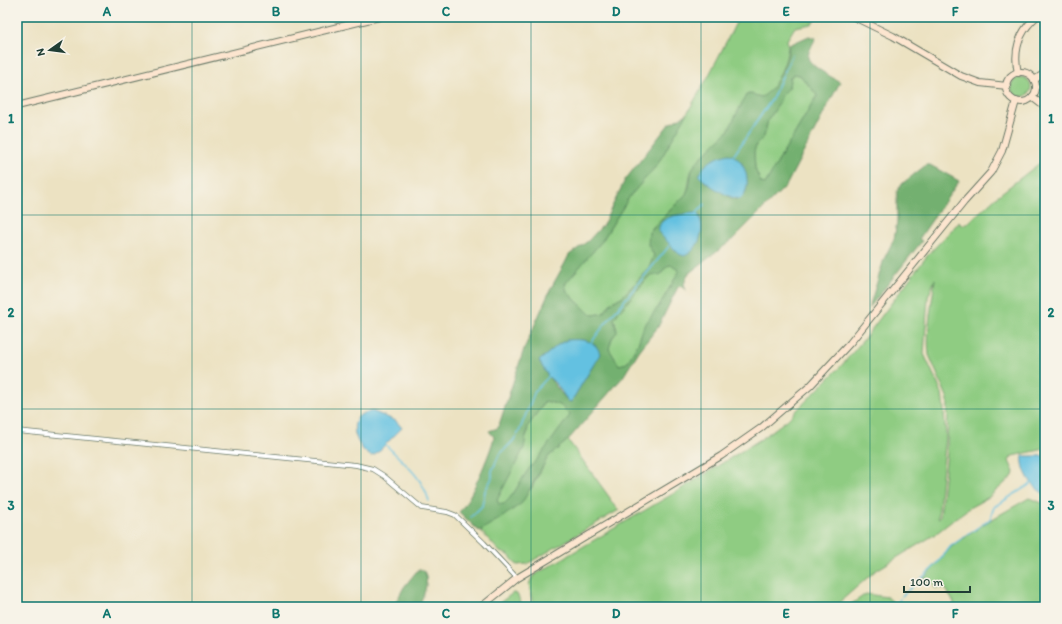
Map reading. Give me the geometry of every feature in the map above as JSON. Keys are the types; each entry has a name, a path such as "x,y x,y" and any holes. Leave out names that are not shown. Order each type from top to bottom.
{"main road":[{"path":"17,106 379,17"},
{"path":"854,17 893,36 961,76 980,84 1007,86"},
{"path":"1018,73 1016,55 1018,44 1026,26 1036,17"},
{"path":"1018,73 1025,73 1034,80 1036,88 1032,97 1026,101 1016,101 1009,95 1007,86 1011,76 1018,73"},
{"path":"1034,80 1045,73"},
{"path":"1032,97 1045,107"},
{"path":"481,607 517,578 721,456 761,428 810,386 850,343 959,208 991,172 1002,151 1016,101"}],"street":[{"path":"17,431 373,469 384,476 422,508 447,512 455,515 517,578"}],"green space":[{"path":"739,17 802,17 815,21 812,24 795,27 787,40 788,45 785,62 773,88 763,97 748,94 727,132 693,168 690,174 686,194 651,229 650,249 654,255 649,268 623,296 611,303 604,313 594,315 590,314 567,292 565,286 567,281 602,241 630,196 657,165 708,77"},
{"path":"809,36 816,38 812,44 808,56 811,63 840,82 786,186 732,240 688,274 684,284 686,291 681,286 678,287 658,327 639,351 623,377 568,440 548,457 522,503 479,531 459,512 474,489 494,437 489,431 498,428 524,349 551,288 569,255 588,241 603,225 625,180 669,124 687,114 657,165 630,196 602,241 565,284 567,292 590,314 594,315 604,313 611,303 623,296 649,268 654,255 648,245 649,232 686,194 689,187 692,169 699,159 728,131 746,95 751,94 761,97 771,89 784,66 789,45","holes":["793,74 800,75 817,96 765,184 761,183 755,169 754,152 756,145 764,137 768,120 778,105 782,95 789,88 790,78","741,161 747,181 746,191 740,199 733,199 704,181","692,213 700,216 702,228 701,234 696,246 692,250 682,255 670,245 671,216","671,265 678,270 677,275 659,306 644,326 638,344 627,363 619,365 609,349 612,338 617,332 614,318 650,275 660,275 667,266","567,340 584,340 600,354 571,402 568,401 556,387 539,361 559,344","545,401 560,405 570,415 528,470 509,499 504,504 499,504 497,500 524,448 528,426"]},
{"path":"793,74 800,75 817,96 765,184 761,183 755,169 754,152 756,145 764,137 768,120 778,105 782,95 789,88 790,79"},
{"path":"1021,77 1028,80 1031,87 1028,94 1021,97 1014,94 1011,87 1014,80"},
{"path":"1045,159 1045,449 1012,456 1009,461 1014,472 1013,476 989,497 969,508 934,535 875,571 834,607 793,607 785,599 792,607 533,607 529,584 533,576 676,492 761,439 787,420 842,365 865,338 927,256 959,222 961,225 967,224 996,197","holes":["935,279 928,346 929,355 948,399 947,452 940,517 938,518 946,436 944,411 942,393 924,354 928,297"]},
{"path":"926,165 930,165 959,181 919,239 922,241 869,308 884,259 894,239 897,222 897,191 903,183"},
{"path":"671,265 678,270 677,275 659,306 644,326 638,344 627,364 619,365 609,349 609,344 617,330 614,318 650,275 660,275 667,266"},
{"path":"545,401 560,405 571,415 528,470 509,500 504,505 499,504 497,500 527,435 528,426"},
{"path":"568,440 610,498 611,502 619,510 527,564 517,565 509,555 500,552 481,531 483,527 501,518 531,489 548,457"},
{"path":"1029,498 1045,504 1045,607 954,607 954,602 944,588 935,588 932,582 920,583 951,547 987,522"},
{"path":"419,570 423,570 426,583 424,594 418,607 398,607 396,602 404,587"},
{"path":"513,593 517,594 523,607 494,607"},
{"path":"866,594 887,597 892,601 892,607 847,607"}],"water":[{"path":"729,154 740,161 746,174 747,188 740,199 724,194 699,176 701,171 711,161"},
{"path":"697,213 700,218 702,231 698,243 694,249 684,256 679,254 659,233 659,227 665,219 676,215"},
{"path":"567,340 587,341 595,345 600,354 571,402 568,401 557,385 548,376 539,361 559,344"},
{"path":"372,411 396,421 402,428 375,455 371,456 362,449 356,437 355,425 356,420 360,415"},
{"path":"1023,456 1045,456 1045,494 1036,488 1028,478 1024,467"}],"waterway":[{"path":"734,155 772,99 792,55"},
{"path":"696,214 705,204"},
{"path":"591,343 670,245"},
{"path":"471,517 482,506 485,491 492,478 492,471 499,455 513,441 519,432 535,391 549,376"},
{"path":"386,445 417,477 422,484 429,501"},
{"path":"902,596 936,565 951,546 990,519 994,507 1032,483"},
{"path":"896,607 900,599"}]}
